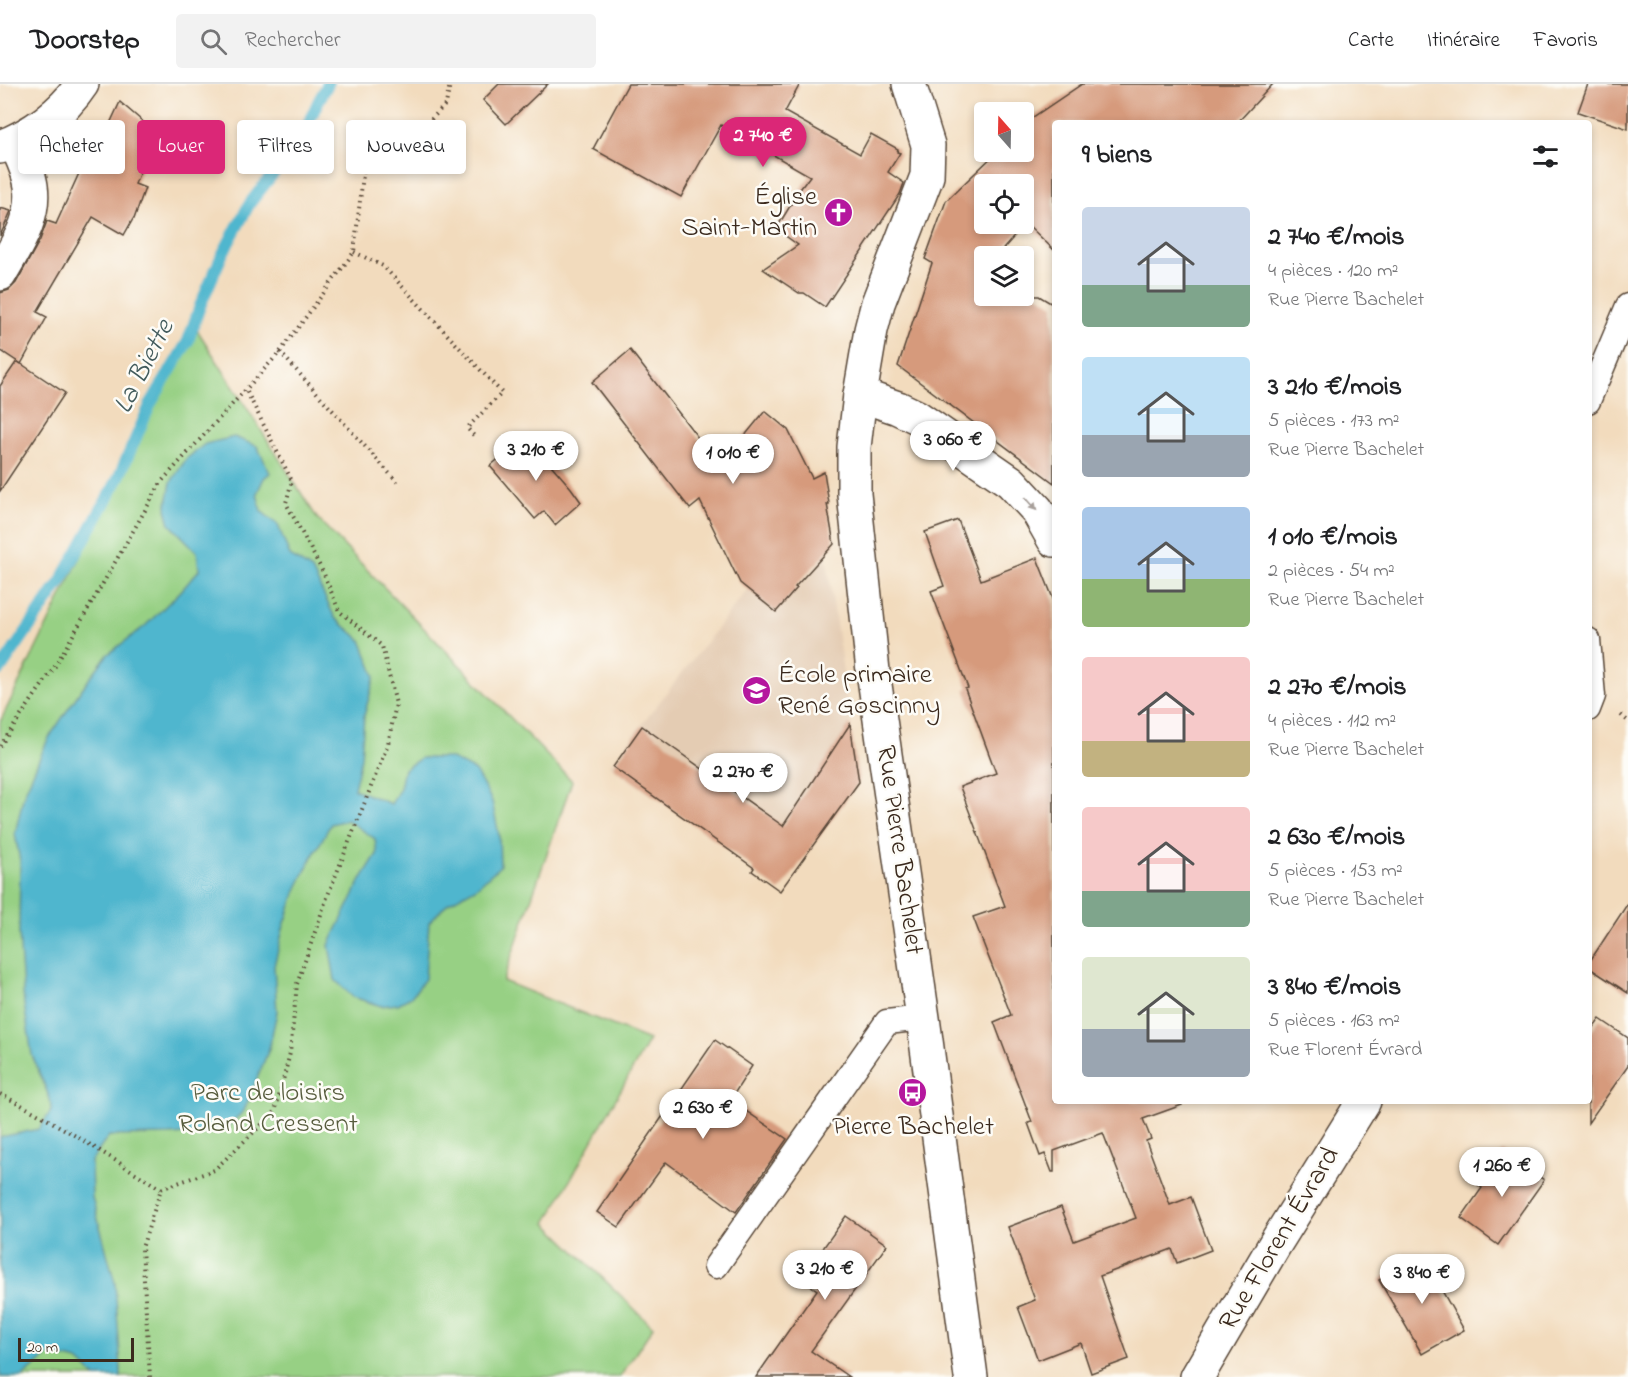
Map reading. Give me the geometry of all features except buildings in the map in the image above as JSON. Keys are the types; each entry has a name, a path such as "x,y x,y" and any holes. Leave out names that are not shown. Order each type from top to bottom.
{"street":[{"path":"0,274 26,228 32,206 31,186 24,164 8,144 43,124 76,93 82,84"},
{"name":"Rue Pierre Bachelet","path":"909,84 928,145 927,176 878,303 860,395 854,447 854,494 873,671 923,1018 971,1377"},
{"path":"860,395 917,417 1011,482 1036,510 1052,537"},
{"name":"Rue Florent Évrard","path":"1197,1377 1359,1104"}],"lane":[{"path":"1592,392 1628,306"},
{"path":"716,1266 887,1022 923,1018"}],"path":[{"path":"0,746 54,668 162,481 280,352 354,252 365,158 385,142 409,142 446,104 450,84"},
{"path":"354,252 383,266 502,393 467,428 475,437"},
{"path":"280,352 399,484"},
{"path":"160,1189 214,1170 275,1112 290,1053 297,984 326,900 388,744 396,704 382,646 339,611 324,574 286,502 292,481 246,390"},
{"path":"0,1094 104,1153 160,1189"},
{"path":"150,1377 142,1248 160,1189"}],"shaded area":[{"name":"École primaire René Goscinny","path":"826,554 859,782 780,891 752,871 754,868 610,765 748,589 777,612"}],"green space":[{"name":"Parc de loisirs Roland Cressent","path":"194,325 317,518 572,781 503,981 649,1040 546,1223 653,1327 620,1377 0,1377 0,722"}],"water":[{"path":"234,437 257,446 270,473 264,478 257,493 261,511 278,525 290,556 312,570 335,618 361,640 375,676 364,716 361,758 354,789 391,804 400,788 404,769 421,758 450,758 475,771 492,801 499,835 500,866 477,887 448,903 429,922 425,979 411,997 398,1004 381,1006 353,997 335,980 329,945 362,878 377,854 375,839 347,820 331,824 297,888 283,929 274,966 277,1012 269,1049 244,1111 221,1132 109,1136 91,1161 92,1197 115,1283 121,1377 96,1377 78,1361 50,1354 22,1377 0,1377 0,1137 39,1129 51,1111 50,1099 32,1055 24,1004 19,933 20,861 15,834 24,794 48,739 107,655 145,626 199,570 197,552 170,524 166,509 171,482 186,459 205,444"}],"waterway":[{"name":"La Biette","path":"0,670 61,581 117,481 151,403 188,341 222,255 250,203 302,137 328,84"}],"place":[{"name":"Église Saint-Martin","path":"838,213"},
{"name":"École primaire René Goscinny","path":"757,691"},
{"name":"Pierre Bachelet","path":"913,1092"}]}
